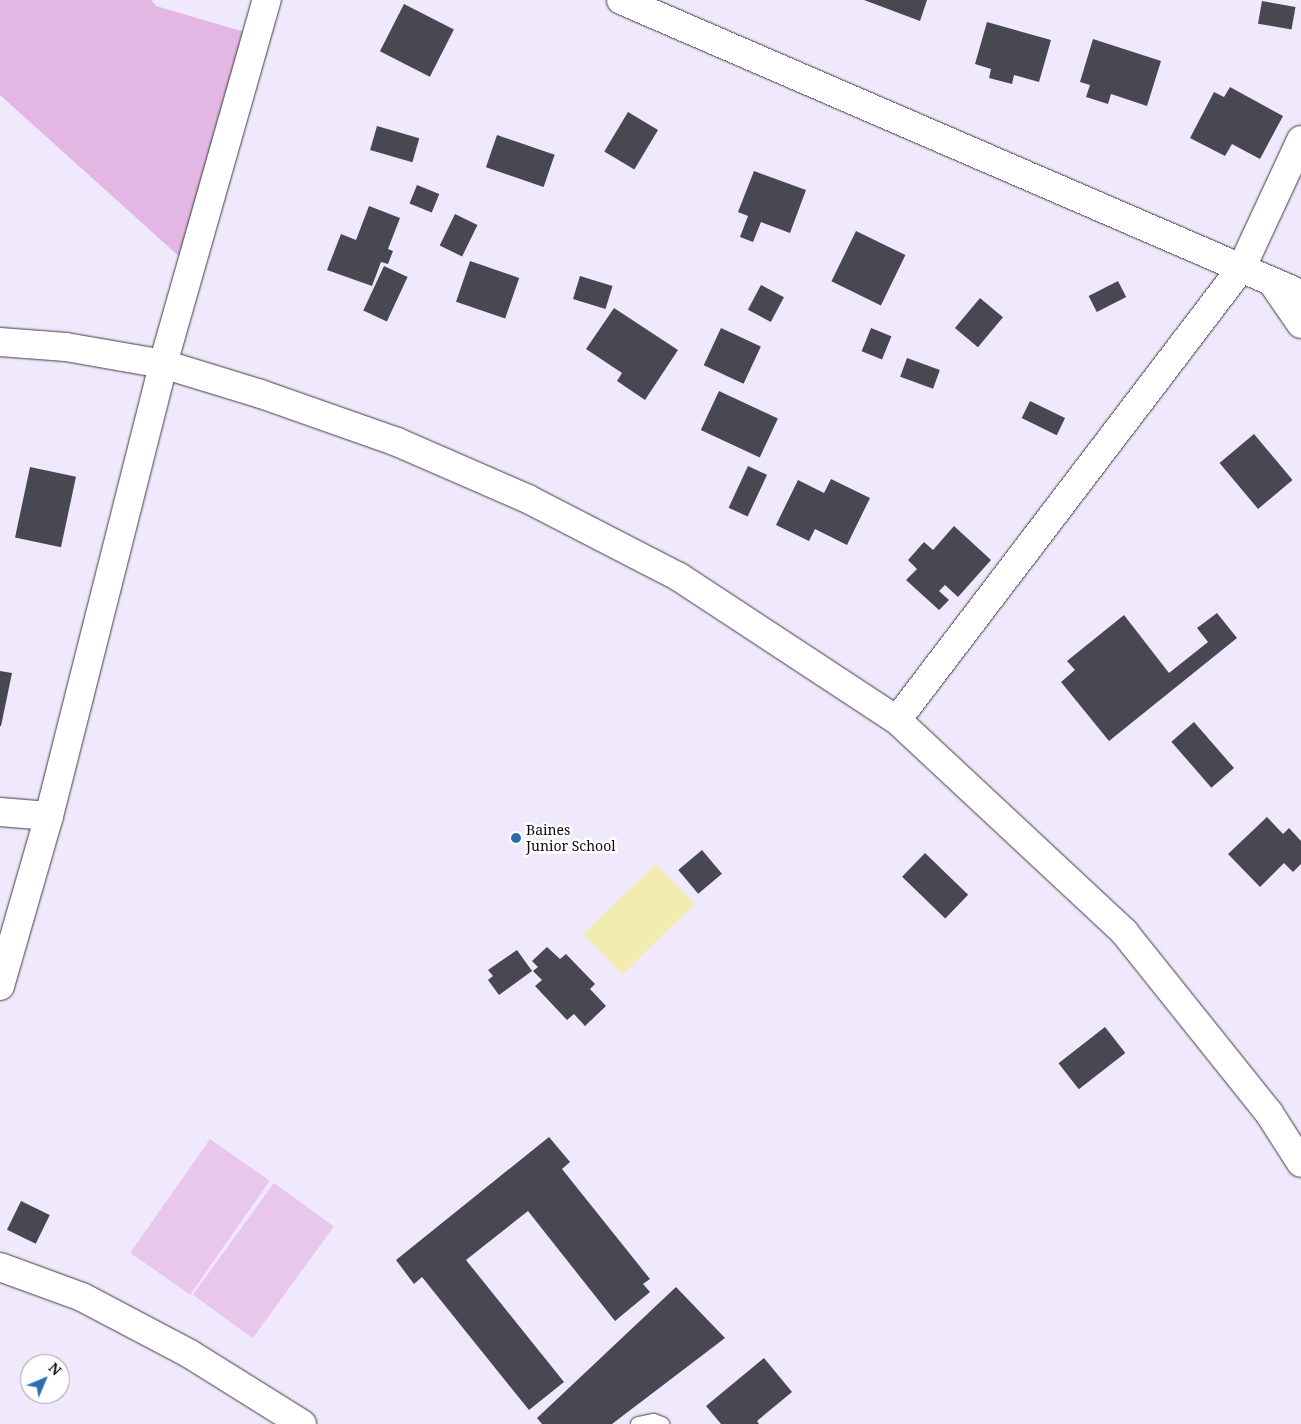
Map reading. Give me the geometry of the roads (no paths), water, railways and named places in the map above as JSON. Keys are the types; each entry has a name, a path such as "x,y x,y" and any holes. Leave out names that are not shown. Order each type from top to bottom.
{"street":[{"path":"0,986 50,816 163,364 267,0"},
{"path":"621,0 1301,294"},
{"path":"897,720 1242,267 1301,140"},
{"path":"1272,282 1301,324"},
{"path":"0,342 66,347 163,364 262,394 397,442 528,499 679,577 897,720 1124,932 1202,1025 1269,1113 1301,1163"},
{"path":"0,812 50,816"},
{"path":"0,1267 90,1302 190,1354 302,1424"}],"lane":[{"path":"638,1424 654,1421 662,1424"}],"place":[{"name":"Baines Junior School","path":"516,838"}]}
